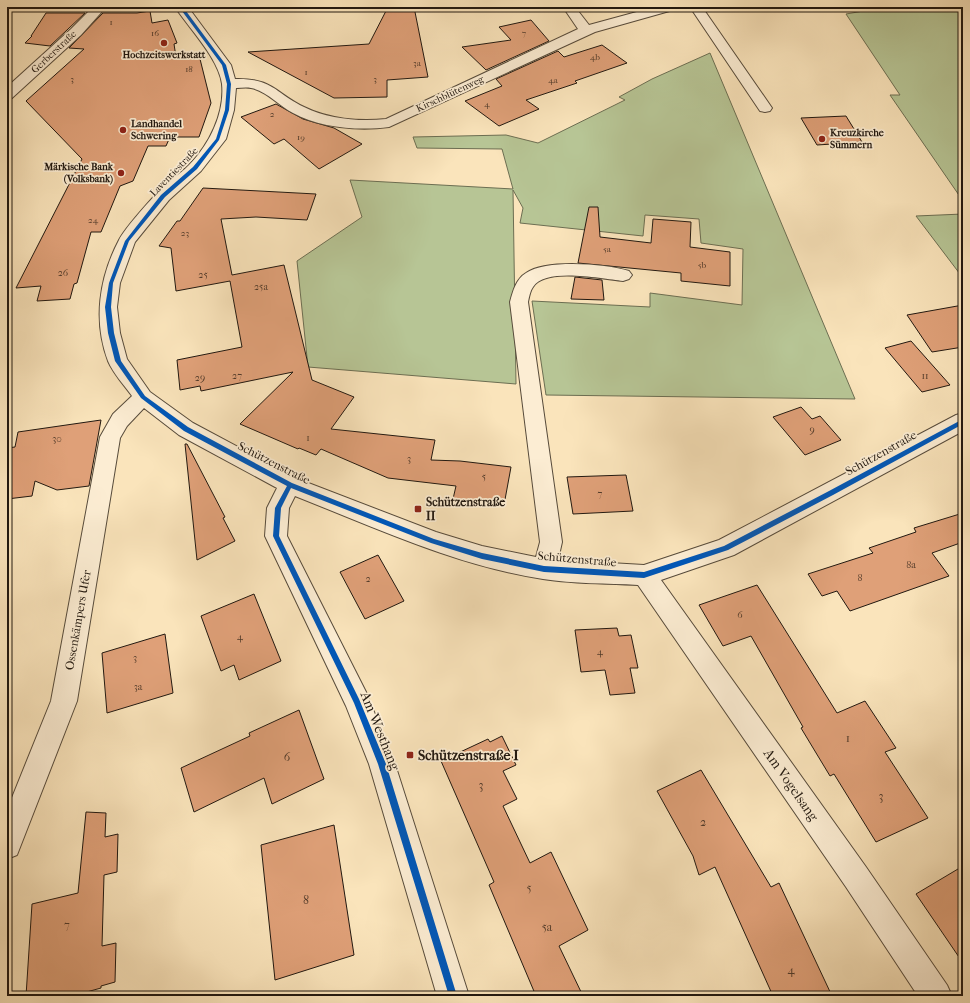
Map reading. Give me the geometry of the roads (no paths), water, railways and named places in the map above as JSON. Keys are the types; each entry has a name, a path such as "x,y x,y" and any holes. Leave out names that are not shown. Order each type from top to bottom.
{"street":[{"name":"Gerberstraße","path":"7,95 76,32 100,7"},
{"name":"Laventiestraße","path":"143,397 118,361 111,333 108,307 112,283 127,241 163,196 194,168 218,139 227,110 229,84 224,65 181,7"},
{"path":"569,7 586,30"},
{"name":"Kirschblütenweg","path":"229,84 251,83 264,87 298,110 319,119 371,124 389,123 586,30 669,7"},
{"path":"696,7 765,108"},
{"path":"544,569 551,542 519,302 525,283 537,273 554,269 623,275"},
{"name":"Schützenstraße","path":"143,397 186,429 290,485 433,541 482,556 544,569 644,575 726,548 831,493 963,420"},
{"name":"Ossenkämpers Ufer","path":"7,845 64,701 110,437 120,420 143,397"},
{"name":"Am Westhang","path":"290,485 278,508 276,536 357,701 382,764 453,996"},
{"name":"Am Vogelsang","path":"644,575 852,871 936,996"}],"place":[{"name":"Hochzeitswerkstatt","path":"164,43"},
{"name":"Landhandel Schwering","path":"123,130"},
{"name":"Kreuzkirche Sümmern","path":"822,139"},
{"name":"Märkische Bank (Volksbank)","path":"121,173"},
{"name":"Schützenstraße II","path":"418,509"},
{"name":"Schützenstraße I","path":"410,755"}]}
